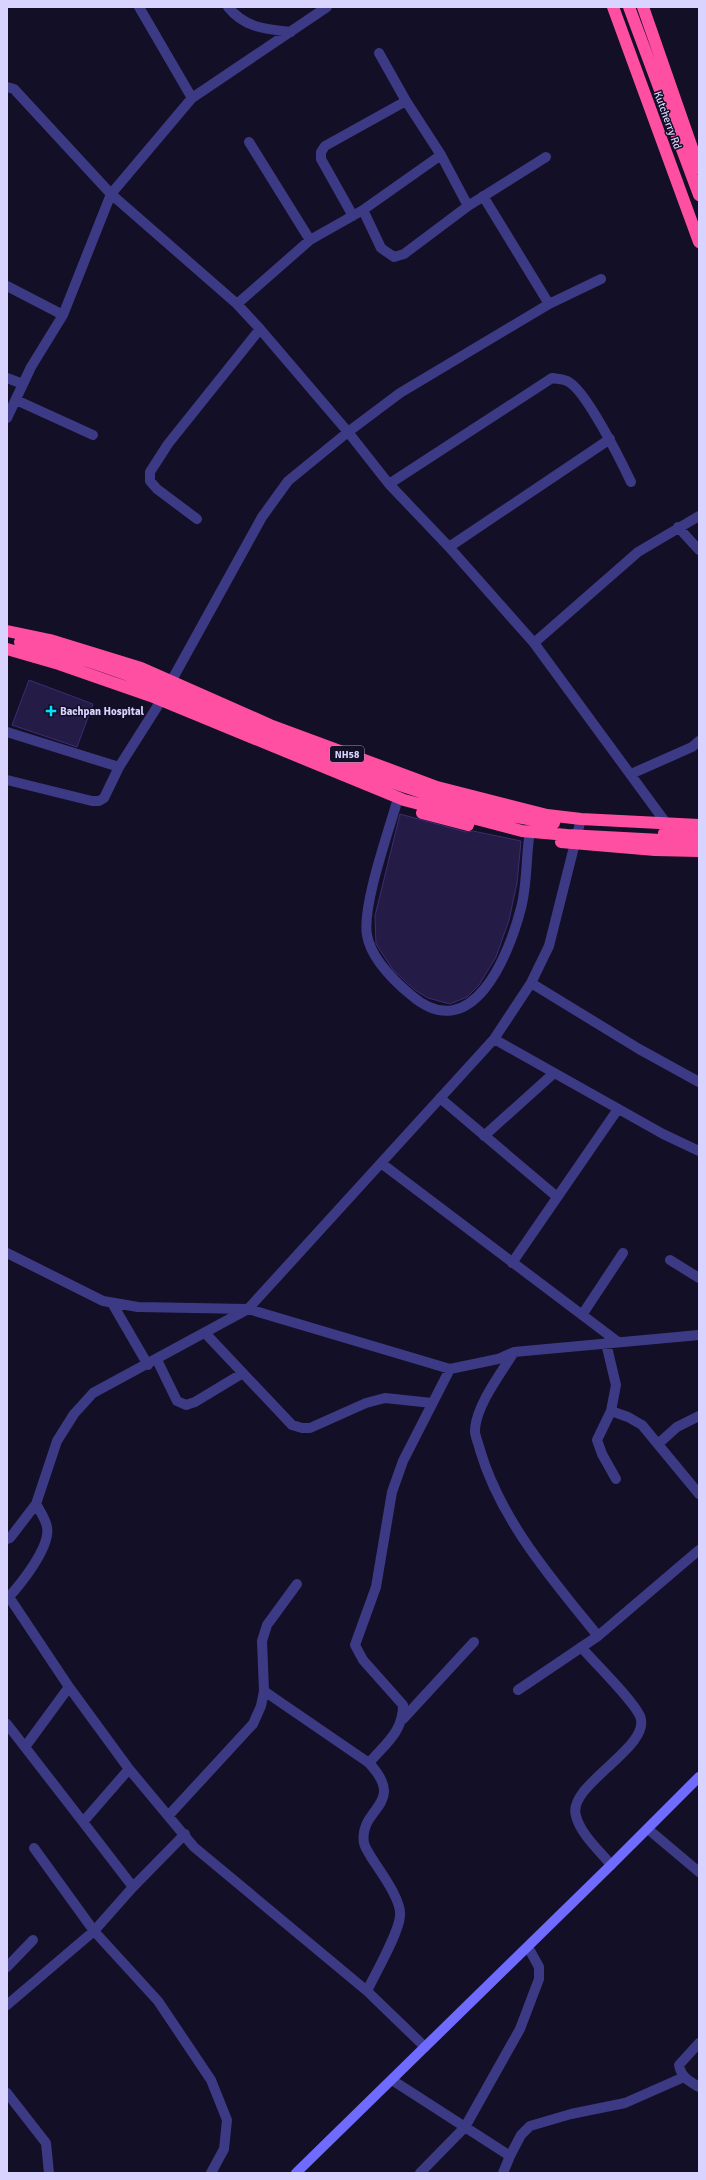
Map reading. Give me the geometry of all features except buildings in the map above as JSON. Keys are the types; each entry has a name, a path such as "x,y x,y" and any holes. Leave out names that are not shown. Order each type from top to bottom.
{"highway":[{"name":"Kutcherry Rd","path":"613,7 699,242"},
{"path":"629,7 699,196"},
{"path":"643,7 699,168"},
{"name":"NH58","path":"7,631 102,655 141,668 270,725 437,787 547,815 581,819 699,825"},
{"path":"7,639 54,650 128,675 368,773 466,805 513,818 570,826 649,832 699,833"},
{"path":"7,649 59,664 151,696 404,800 522,831 567,835 699,842"},
{"name":"NH58","path":"7,657 45,667 157,707 396,805 450,821 529,838 574,844 699,851"}],"street":[{"path":"139,7 192,98"},
{"path":"228,7 244,22 257,28 290,32"},
{"path":"7,418 31,367 63,315 111,194 192,98 328,7"},
{"path":"379,53 406,101 441,155 468,206"},
{"path":"7,87 14,89 111,194 237,304 260,329 348,432 389,484 449,547 534,643 666,823"},
{"path":"353,216 321,159 321,152 325,146 406,101"},
{"path":"249,142 310,240"},
{"path":"237,304 310,240 363,210 441,155"},
{"path":"363,210 381,248 394,257 404,254 468,206 546,157"},
{"path":"483,196 549,304"},
{"path":"7,780 99,802 104,798 119,767 157,707 276,496 299,471 400,393 549,304 600,279"},
{"path":"7,286 63,315"},
{"path":"197,519 157,489 150,481 150,472 168,444 260,329"},
{"path":"7,378 23,384"},
{"path":"389,484 552,378 568,381 579,392 610,439 631,482"},
{"path":"16,400 93,435"},
{"path":"449,547 610,439"},
{"path":"534,643 638,552 678,527 699,516"},
{"path":"678,527 699,550"},
{"path":"7,732 119,767"},
{"path":"631,774 692,747 699,741"},
{"path":"396,805 367,909 366,935 374,954 393,980 416,1000 437,1010 459,1010 474,1001 488,986 502,960 522,907 529,838"},
{"path":"7,1539 10,1538 36,1504 57,1441 74,1414 93,1393 206,1334 248,1309 494,1039 531,983 549,946 581,819"},
{"path":"531,983 639,1049 699,1082"},
{"path":"494,1039 662,1134 699,1151"},
{"path":"484,1136 554,1073"},
{"path":"440,1098 556,1196"},
{"path":"512,1263 556,1196 618,1109"},
{"path":"381,1163 618,1342"},
{"path":"7,1253 102,1301 138,1307 248,1309 450,1369 498,1359 514,1352 699,1335"},
{"path":"582,1315 623,1253"},
{"path":"670,1260 699,1278"},
{"path":"112,1302 148,1365"},
{"path":"206,1334 292,1425 302,1428 310,1428 366,1403 385,1398 432,1403"},
{"path":"606,1343 616,1385 611,1411 598,1440 602,1454 616,1478"},
{"path":"514,1352 483,1403 474,1430 484,1463 502,1502 531,1552 598,1636"},
{"path":"157,1360 177,1401 186,1405 195,1402 243,1373"},
{"path":"403,1719 403,1705 363,1660 355,1645 376,1587 392,1492 403,1462 450,1369"},
{"path":"611,1411 628,1417 642,1425 699,1494"},
{"path":"658,1444 676,1427 699,1416"},
{"path":"36,1504 47,1527 47,1537 43,1550 8,1598 69,1687 130,1769 185,1834 194,1847 367,1991 425,2048"},
{"path":"518,1690 598,1636 699,1550"},
{"path":"169,1815 253,1724 261,1706 264,1691 262,1640 267,1625 297,1584"},
{"path":"369,1763 397,1732 403,1719 474,1642"},
{"path":"581,1647 641,1717 640,1730 632,1743 584,1791 576,1806 575,1815 581,1828 611,1866"},
{"path":"25,1747 69,1687"},
{"path":"264,1691 369,1763 377,1772 384,1784 383,1802 365,1826 364,1844 398,1902 400,1916 390,1943 367,1991"},
{"path":"7,1724 132,1887"},
{"path":"83,1822 130,1769"},
{"path":"296,2173 528,1948 699,1777"},
{"path":"648,1829 699,1872"},
{"path":"7,2005 94,1931 132,1887 185,1834"},
{"path":"34,1848 94,1931 158,2001 211,2080 227,2120 224,2149 212,2173"},
{"path":"7,1967 33,1940"},
{"path":"420,2173 465,2127 520,2029 539,1978 539,1968 528,1948"},
{"path":"699,2043 679,2065 680,2073 699,2087"},
{"path":"503,2173 521,2135 530,2126 571,2114 625,2103 684,2077"},
{"path":"392,2080 510,2156"},
{"path":"7,2093 46,2143 49,2173"}],"place":[{"name":"Bachpan Hospital","path":"51,711"}]}
